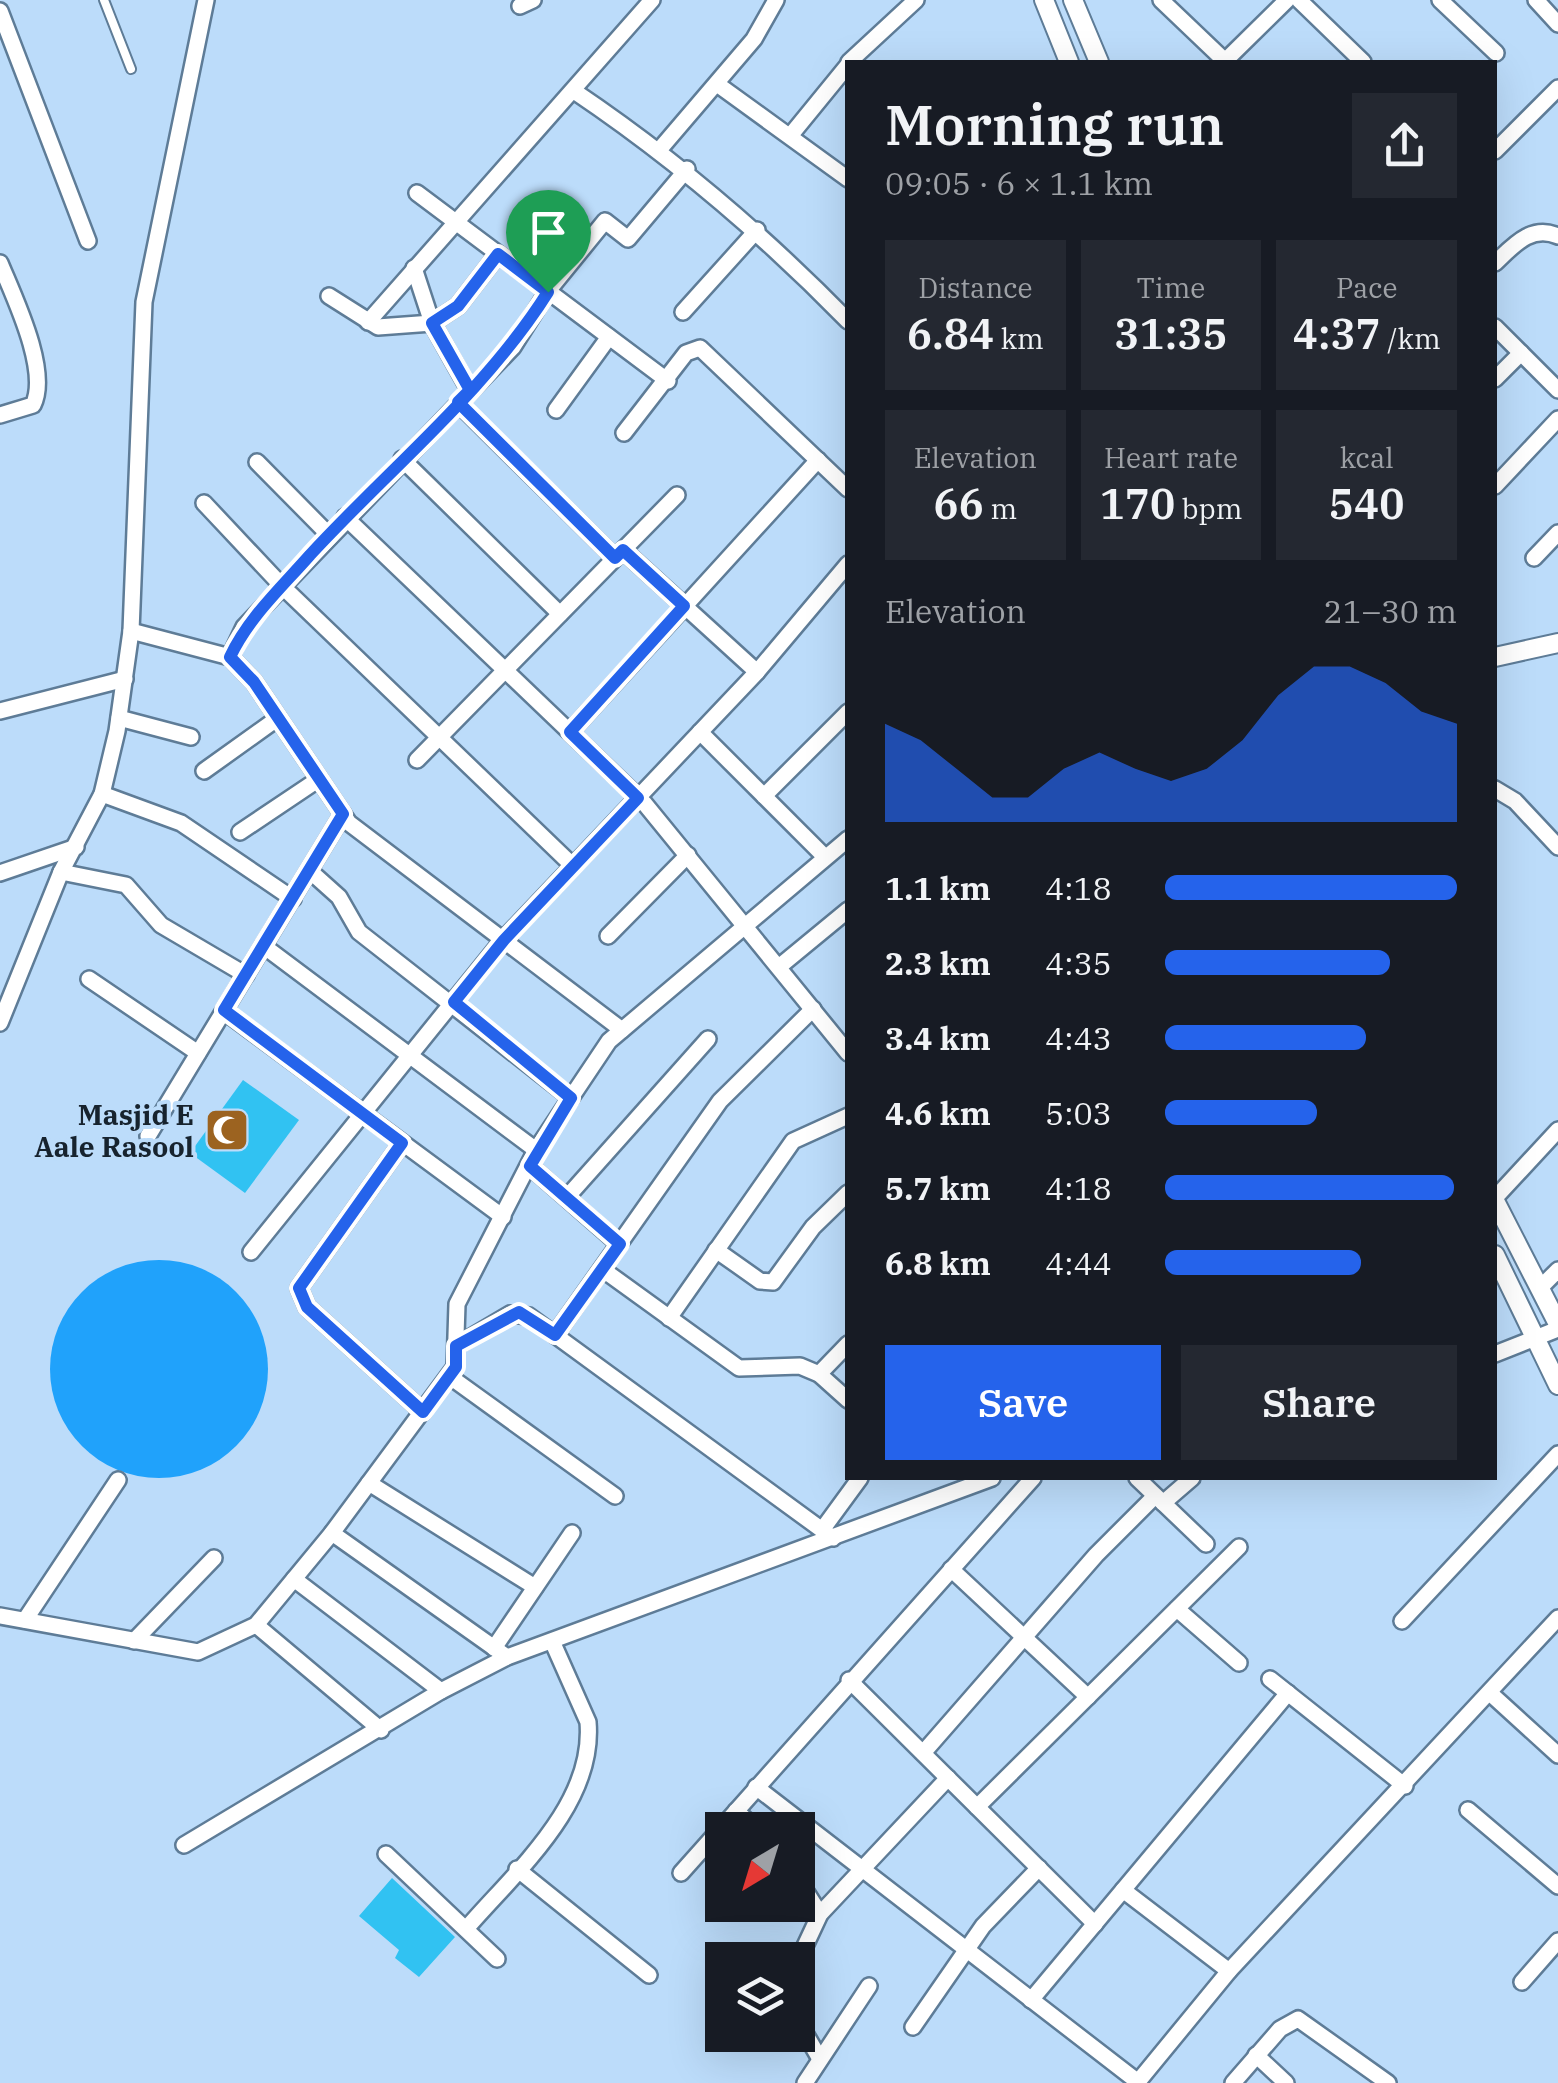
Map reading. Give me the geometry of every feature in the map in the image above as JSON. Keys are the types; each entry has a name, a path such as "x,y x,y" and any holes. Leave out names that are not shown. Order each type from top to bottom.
{"street":[{"path":"0,1023 62,872 102,794 119,718 131,631 144,302 206,0"},
{"path":"368,322 652,0"},
{"path":"660,149 754,39 776,0"},
{"path":"852,60 916,0"},
{"path":"1044,0 1068,60"},
{"path":"1073,0 1098,60"},
{"path":"1161,0 1223,60"},
{"path":"1227,60 1287,0"},
{"path":"1299,0 1362,60"},
{"path":"1440,0 1496,53"},
{"path":"1536,0 1555,15"},
{"path":"0,10 88,241"},
{"path":"790,136 845,68"},
{"path":"717,84 845,177"},
{"path":"1499,140 1558,88"},
{"path":"574,91 687,170 757,230 845,319"},
{"path":"230,657 244,627 344,518 513,347 548,292 605,221 628,239 687,170"},
{"path":"417,193 668,381"},
{"path":"683,312 757,230"},
{"path":"1497,261 1526,236 1550,232 1558,236"},
{"path":"329,296 386,329 432,323 458,306 498,254"},
{"path":"0,263 29,336 38,391 32,406 0,416"},
{"path":"414,268 432,323 464,396 619,554 757,672"},
{"path":"1497,329 1558,390"},
{"path":"556,410 609,337"},
{"path":"624,433 686,353 700,348 845,486"},
{"path":"1497,377 1521,352"},
{"path":"1497,484 1558,420"},
{"path":"402,459 560,614"},
{"path":"570,732 818,460"},
{"path":"257,462 329,534"},
{"path":"417,760 677,495"},
{"path":"204,503 282,586 573,866"},
{"path":"344,518 638,798 747,925 845,1049"},
{"path":"1534,558 1558,533"},
{"path":"250,1252 504,940 757,672 845,568"},
{"path":"131,631 230,657 254,682 343,814 622,1030"},
{"path":"1497,656 1558,643"},
{"path":"0,712 125,679"},
{"path":"764,796 845,715"},
{"path":"119,718 191,738"},
{"path":"204,771 278,718"},
{"path":"700,732 826,857"},
{"path":"240,832 319,779"},
{"path":"1497,791 1514,801 1558,847"},
{"path":"102,794 181,823 294,899"},
{"path":"148,1136 343,814"},
{"path":"1,1615 198,1652 256,1625 332,1533 456,1367 457,1304 533,1158 571,1098 622,1030 845,841"},
{"path":"0,874 76,847"},
{"path":"608,936 688,856"},
{"path":"310,871 340,897 360,932 454,1002 571,1098"},
{"path":"62,872 126,885 161,925 246,975"},
{"path":"780,966 845,919"},
{"path":"265,947 409,1055 533,1158 620,1244"},
{"path":"89,979 198,1053"},
{"path":"555,1335 720,1101 813,1009"},
{"path":"224,1010 502,1218"},
{"path":"568,1196 708,1039"},
{"path":"669,1318 792,1141 845,1117"},
{"path":"1497,1353 1536,1340 1558,1327 1497,1210 1558,1130"},
{"path":"402,1143 299,1288 307,1307 423,1412"},
{"path":"716,1250 760,1281 773,1282 814,1227 845,1195"},
{"path":"1497,1259 1558,1385"},
{"path":"602,1269 739,1368 800,1366 819,1374 845,1397"},
{"path":"1540,1288 1558,1270"},
{"path":"456,1346 519,1312 828,1534"},
{"path":"819,1374 845,1347"},
{"path":"449,1376 615,1496"},
{"path":"1402,1621 1558,1454"},
{"path":"25,1620 118,1480"},
{"path":"828,1534 859,1480"},
{"path":"184,1844 381,1730 500,1653 552,1641 828,1534 986,1480"},
{"path":"681,1873 1031,1480"},
{"path":"1139,1480 1206,1544"},
{"path":"923,1753 1024,1636 1159,1500 1189,1480"},
{"path":"370,1483 535,1587"},
{"path":"332,1533 500,1653"},
{"path":"500,1653 535,1587 572,1534"},
{"path":"978,1808 1239,1547"},
{"path":"134,1641 214,1558"},
{"path":"951,1569 1088,1697"},
{"path":"294,1579 441,1691"},
{"path":"1177,1608 1239,1663"},
{"path":"756,1787 1138,2082 1230,1970 1492,1694 1558,1618"},
{"path":"256,1625 381,1730"},
{"path":"466,1929 570,1804 589,1736 582,1705 552,1641"},
{"path":"1270,1679 1405,1786"},
{"path":"850,1680 1094,1924"},
{"path":"1031,2000 1288,1694"},
{"path":"1492,1694 1558,1755"},
{"path":"807,1942 820,1914 948,1778"},
{"path":"1468,1810 1558,1886"},
{"path":"386,1854 497,1959"},
{"path":"913,2027 966,1950 1039,1868"},
{"path":"517,1869 650,1975"},
{"path":"1124,1890 1230,1970"},
{"path":"815,1906 820,1914"},
{"path":"1522,1982 1558,1941"},
{"path":"805,2083 869,1986"},
{"path":"1234,2083 1280,2029 1298,2019 1388,2083"},
{"path":"815,2050 820,2059"},
{"path":"1256,2055 1286,2083"}],"lane":[{"path":"104,0 132,69"}],"water":[{"path":"159,1260 201,1268 236,1292 260,1327 268,1369 260,1411 236,1446 201,1470 159,1478 117,1470 82,1446 58,1411 50,1369 58,1327 82,1292 117,1268"}],"building":[{"name":"Masjid E Aale Rasool","path":"243,1080 299,1120 245,1193 190,1153"},
{"path":"392,1878 455,1937 419,1977 395,1958 399,1950 359,1916"}],"place":[{"name":"Masjid E Aale Rasool","path":"227,1130"}],"route":[{"path":"548,292 498,254 458,306 432,323 470,390 458,402 615,558 623,550 684,606 570,732 638,798 504,940 454,1002 571,1098 536,1150 530,1166 620,1244 555,1335 519,1312 456,1346 456,1367 423,1412 307,1307 300,1299 299,1288 402,1143 224,1010 343,814 254,682 230,657 244,627 344,518 458,402 513,347 548,292"}]}
